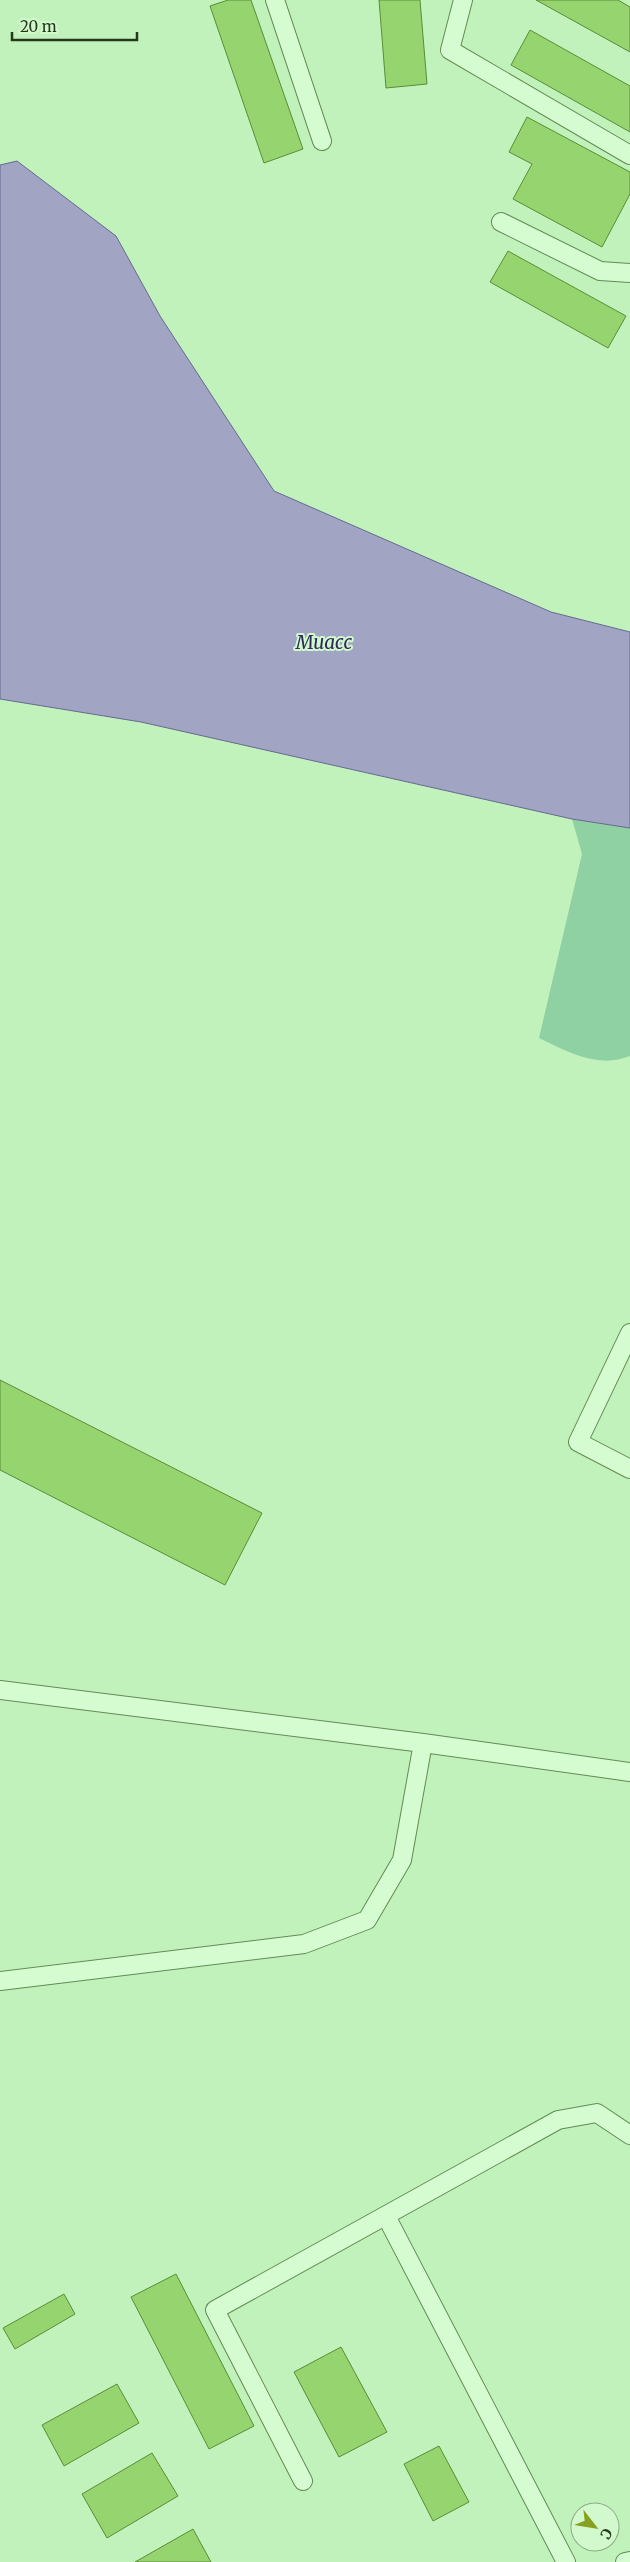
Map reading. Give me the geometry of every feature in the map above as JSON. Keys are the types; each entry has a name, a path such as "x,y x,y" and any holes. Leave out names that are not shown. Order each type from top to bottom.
{"lane":[{"path":"275,0 322,140"},
{"path":"463,0 450,50 630,155"},
{"path":"501,222 600,272 630,272"},
{"path":"630,1332 578,1442 630,1469"},
{"path":"0,1690 423,1743 630,1772"},
{"path":"0,1980 304,1944 367,1920 402,1860 423,1743"},
{"path":"303,2482 215,2310 558,2120 597,2113 630,2135"},
{"path":"386,2216 566,2562"},
{"path":"625,2562 630,2560"}],"green space":[{"path":"572,819 630,828 630,1056 618,1060 606,1061 583,1057 539,1038 582,854"}],"water":[{"name":"Миасс","path":"17,161 116,236 160,316 274,491 551,612 630,632 630,828 572,819 141,722 0,699 0,165"}],"building":[{"path":"228,0 251,0 303,149 264,163 210,6"},
{"path":"379,0 420,0 427,84 386,88"},
{"path":"536,0 618,0 630,7 630,52"},
{"path":"530,30 630,86 630,132 511,65"},
{"path":"527,117 630,172 630,194 602,247 513,199 532,164 509,152"},
{"path":"508,251 626,316 608,348 490,282"},
{"path":"0,1380 262,1513 225,1585 0,1470"},
{"path":"176,2274 254,2426 209,2449 131,2297"},
{"path":"64,2294 75,2314 15,2349 3,2328"},
{"path":"341,2347 387,2432 339,2457 294,2372"},
{"path":"117,2384 139,2423 64,2466 42,2425"},
{"path":"439,2446 469,2502 433,2521 404,2464"},
{"path":"152,2453 178,2496 107,2538 82,2494"},
{"path":"193,2529 211,2562 135,2562"}]}
